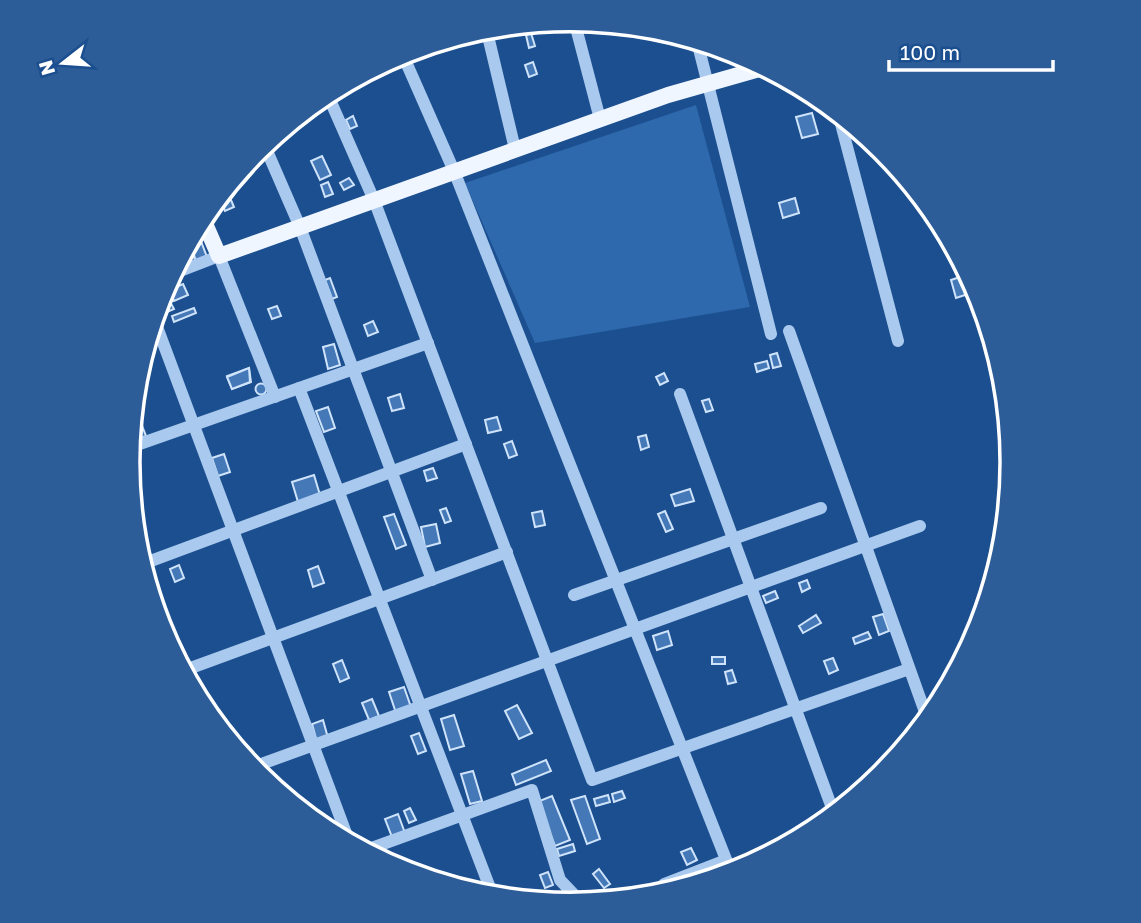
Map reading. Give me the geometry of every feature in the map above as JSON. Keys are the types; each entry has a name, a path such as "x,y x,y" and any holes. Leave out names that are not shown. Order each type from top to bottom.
{"main road":[{"path":"208,231 219,256 600,119 751,71"}],"street":[{"path":"577,32 600,119"},
{"path":"489,40 515,149"},
{"path":"700,51 771,334"},
{"path":"406,64 454,171 727,862"},
{"path":"332,104 374,200 592,780 909,669"},
{"path":"842,128 898,341"},
{"path":"269,155 300,227 432,580"},
{"path":"186,269 219,256 275,397"},
{"path":"789,331 923,707"},
{"path":"160,334 344,827"},
{"path":"141,444 428,343"},
{"path":"299,388 488,883"},
{"path":"680,394 831,804"},
{"path":"152,560 466,444"},
{"path":"574,595 821,508"},
{"path":"263,763 920,526"},
{"path":"193,667 506,552"},
{"path":"378,846 532,790 560,880 572,892"}],"shaded area":[{"path":"696,105 750,307 535,343 465,183"}],"building":[{"path":"531,33 535,46 529,48 526,35"},
{"path":"533,62 537,74 529,77 525,65"},
{"path":"812,113 818,134 802,138 796,117"},
{"path":"353,116 357,126 350,129 346,120"},
{"path":"322,156 331,175 320,180 311,161"},
{"path":"349,178 354,185 344,190 340,183"},
{"path":"328,182 333,194 325,197 321,185"},
{"path":"230,198 234,207 225,211 224,208"},
{"path":"795,198 799,213 783,218 779,203"},
{"path":"201,241 207,257 196,261 194,254"},
{"path":"201,242 205,257 195,260 193,255"},
{"path":"959,277 967,294 956,298 951,280"},
{"path":"330,278 337,297 332,299 325,280"},
{"path":"183,284 188,295 174,301 173,298 178,286"},
{"path":"277,306 281,316 272,319 268,309"},
{"path":"194,308 196,313 174,322 172,316"},
{"path":"373,321 378,332 368,336 364,325"},
{"path":"334,344 340,365 328,369 323,347"},
{"path":"777,353 781,366 773,368 770,355"},
{"path":"767,361 769,368 757,372 755,364"},
{"path":"249,368 251,382 232,389 227,376"},
{"path":"249,368 250,382 232,389 227,377"},
{"path":"664,373 668,381 660,385 656,377"},
{"path":"261,383 267,389 261,395 255,389"},
{"path":"400,394 404,408 392,411 388,398"},
{"path":"709,399 713,410 706,412 702,401"},
{"path":"328,407 335,428 324,432 316,411"},
{"path":"497,417 501,430 488,433 485,420"},
{"path":"142,425 146,436 141,438"},
{"path":"646,435 649,447 641,450 638,437"},
{"path":"512,441 517,455 509,458 504,444"},
{"path":"224,454 230,472 218,476 212,458"},
{"path":"433,468 437,478 427,481 424,471"},
{"path":"314,475 320,495 298,502 292,482"},
{"path":"690,489 694,501 675,506 671,495"},
{"path":"446,508 451,521 445,523 440,510"},
{"path":"542,511 545,525 535,527 532,513"},
{"path":"665,511 673,529 666,532 658,514"},
{"path":"394,514 406,545 396,549 384,517"},
{"path":"436,524 440,543 425,547 421,527"},
{"path":"179,565 184,578 175,582 170,569"},
{"path":"318,566 324,583 313,587 308,570"},
{"path":"807,580 810,588 802,592 799,583"},
{"path":"775,591 778,598 766,603 763,596"},
{"path":"883,614 889,631 879,635 873,617"},
{"path":"816,615 821,623 803,633 799,626"},
{"path":"668,631 672,645 657,650 653,636"},
{"path":"868,632 871,638 855,644 853,638"},
{"path":"712,657 725,657 725,664 712,664"},
{"path":"833,658 838,670 829,674 824,661"},
{"path":"342,660 349,678 340,682 333,664"},
{"path":"732,670 736,682 728,684 725,672"},
{"path":"404,687 411,707 396,713 389,692"},
{"path":"372,699 379,716 369,720 362,703"},
{"path":"517,705 532,733 519,739 505,711"},
{"path":"454,715 464,746 450,750 441,719"},
{"path":"323,720 328,738 317,742 312,724"},
{"path":"419,733 426,751 418,754 411,736"},
{"path":"546,760 551,771 516,785 512,774"},
{"path":"473,771 482,801 470,804 461,774"},
{"path":"622,791 625,798 614,802 612,794"},
{"path":"608,795 610,802 596,806 594,799"},
{"path":"552,796 570,840 555,846 537,802"},
{"path":"585,796 600,839 587,844 571,800"},
{"path":"410,808 416,820 409,823 404,811"},
{"path":"398,814 405,833 392,837 385,819"},
{"path":"573,844 575,851 559,856 557,849"},
{"path":"691,848 697,860 687,865 681,852"},
{"path":"599,869 610,884 604,888 593,874"},
{"path":"548,872 553,885 545,888 540,875"}]}
